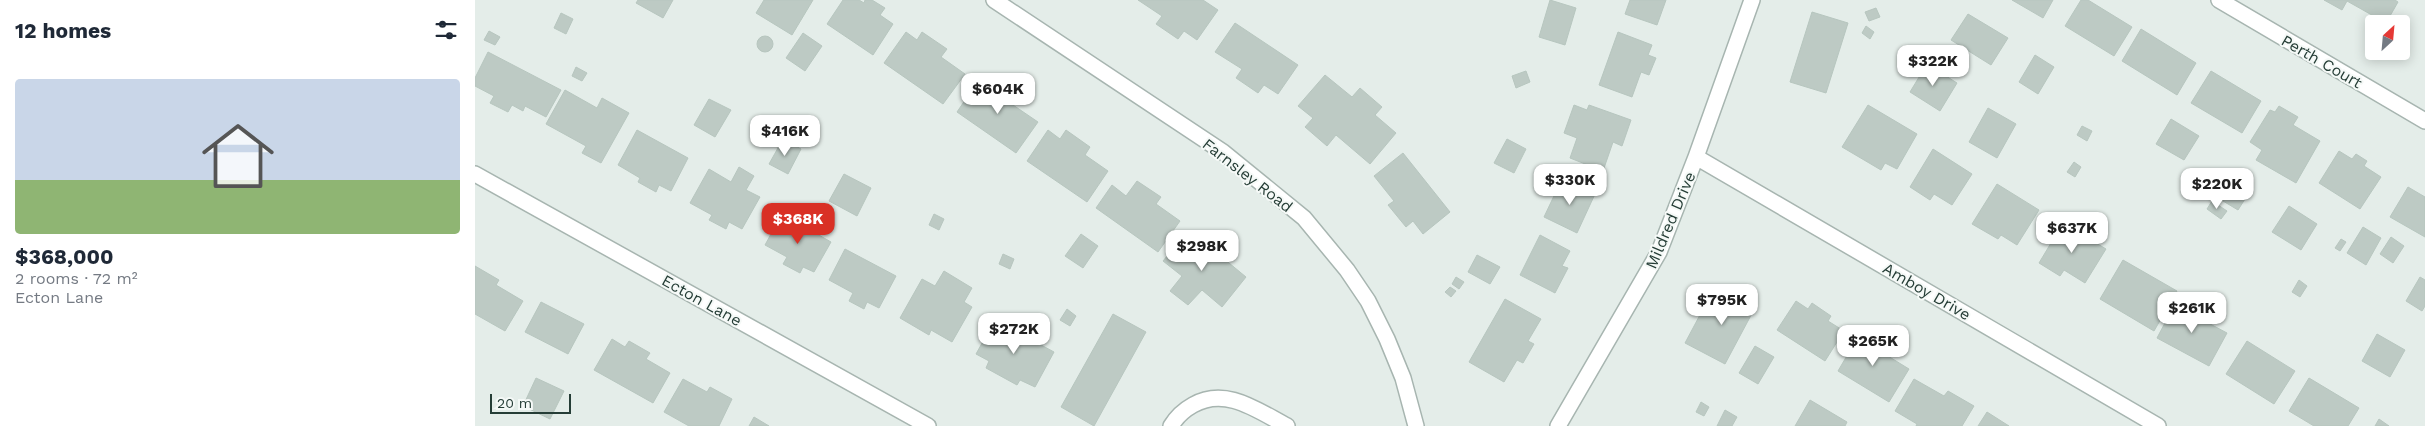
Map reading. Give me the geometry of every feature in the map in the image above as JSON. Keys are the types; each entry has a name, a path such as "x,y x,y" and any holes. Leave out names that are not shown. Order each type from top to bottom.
{"street":[{"name":"Farnsley Road","path":"994,0 1223,152 1304,218 1347,270 1368,301 1387,338 1403,378 1416,426"},
{"name":"Mildred Drive","path":"1557,426 1659,252 1696,157 1752,0"},
{"name":"Perth Court","path":"2219,0 2425,121"},
{"name":"Amboy Drive","path":"1696,157 2158,426"},
{"name":"Ecton Lane","path":"475,174 928,426"},
{"path":"1171,426 1183,411 1202,400 1220,397 1242,401 1287,426"}],"building":[{"path":"638,0 673,0 663,18 636,3"},
{"path":"764,0 813,0 792,35 756,13"},
{"path":"843,0 859,0 864,3 865,0 872,0 885,8 880,15 893,24 873,55 827,24"},
{"path":"1138,0 1203,0 1218,10 1197,40 1184,31 1178,39 1156,24 1162,16"},
{"path":"1550,0 1576,8 1565,45 1539,37"},
{"path":"1630,0 1666,0 1657,25 1625,14"},
{"path":"2012,0 2053,0 2043,18"},
{"path":"2081,0 2088,0 2132,27 2114,56 2065,26"},
{"path":"2324,0 2395,0 2398,2 2391,15 2372,15 2347,1 2342,10"},
{"path":"1876,8 1880,17 1869,21 1865,12"},
{"path":"1812,12 1848,23 1826,93 1790,82"},
{"path":"561,13 573,19 566,34 554,28"},
{"path":"1968,14 2008,38 1991,65 1951,40"},
{"path":"1235,23 1298,65 1278,94 1264,85 1258,93 1236,78 1242,69 1215,52"},
{"path":"1866,26 1874,32 1870,39 1862,33"},
{"path":"2141,29 2196,63 2177,95 2122,61"},
{"path":"489,31 500,37 495,45 484,40"},
{"path":"906,32 917,40 922,32 947,49 941,57 965,74 943,104 884,63"},
{"path":"1618,32 1652,45 1648,55 1656,58 1649,75 1641,72 1632,97 1599,85"},
{"path":"803,33 822,46 805,71 786,58"},
{"path":"762,36 768,36 773,41 771,50 762,52 757,47 757,41"},
{"path":"488,52 561,90 546,117 525,106 523,111 512,105 508,112 490,103 494,96 475,86 475,78"},
{"path":"2035,55 2054,67 2038,94 2019,82"},
{"path":"1927,64 1957,83 1940,111 1910,92"},
{"path":"576,67 587,73 582,81 572,76"},
{"path":"1526,71 1530,82 1516,88 1512,76"},
{"path":"2211,71 2261,101 2242,133 2191,103"},
{"path":"1325,75 1352,97 1360,88 1382,107 1375,115 1396,133 1370,164 1336,135 1327,146 1305,127 1313,118 1298,106"},
{"path":"978,81 989,88 994,81 1018,97 1013,105 1038,122 1016,153 957,112"},
{"path":"565,90 597,108 602,98 629,113 601,163 582,153 586,146 546,124"},
{"path":"709,99 731,110 715,137 694,125"},
{"path":"1574,105 1587,110 1589,105 1631,120 1622,146 1613,142 1603,171 1570,158 1577,138 1564,133"},
{"path":"1868,105 1917,134 1897,169 1885,163 1881,170 1842,147"},
{"path":"2279,106 2298,117 2293,125 2320,141 2296,183 2256,160 2262,150 2250,142 2270,110 2275,112"},
{"path":"1988,108 2016,124 1997,158 1969,142"},
{"path":"2171,119 2199,136 2184,160 2156,144"},
{"path":"2082,126 2092,131 2087,141 2077,135"},
{"path":"637,130 688,158 671,191 659,185 656,192 638,182 640,178 618,165"},
{"path":"1048,130 1060,139 1066,130 1090,147 1085,155 1108,171 1087,202 1027,161"},
{"path":"783,139 801,149 788,174 769,164"},
{"path":"1507,139 1526,149 1514,173 1494,163"},
{"path":"1933,149 1972,174 1952,205 1934,194 1930,200 1910,187"},
{"path":"2339,151 2352,159 2356,154 2367,161 2364,166 2381,177 2360,209 2319,183"},
{"path":"1403,153 1450,212 1423,234 1413,221 1406,227 1388,205 1394,201 1374,176"},
{"path":"2074,162 2081,167 2075,177 2067,172"},
{"path":"739,167 754,176 746,190 760,197 742,229 729,222 726,229 709,220 712,215 690,203 709,169 731,182"},
{"path":"2227,172 2252,188 2238,210 2213,195"},
{"path":"844,174 871,188 857,216 829,201"},
{"path":"1562,179 1595,194 1577,233 1544,217"},
{"path":"1137,181 1161,197 1156,204 1180,221 1158,252 1096,208 1112,185 1126,196"},
{"path":"1997,184 2039,210 2017,245 2001,235 1998,239 1972,224"},
{"path":"2408,187 2425,197 2425,237 2390,217"},
{"path":"2212,201 2227,211 2221,219 2207,209"},
{"path":"2289,206 2317,224 2301,250 2272,232"},
{"path":"782,214 831,242 814,272 803,267 800,273 783,264 787,257 765,245"},
{"path":"934,214 944,219 939,230 929,225"},
{"path":"2063,223 2106,249 2085,283 2064,270 2060,276 2039,263"},
{"path":"2363,227 2381,238 2366,265 2347,253"},
{"path":"1186,233 1198,243 1200,239 1246,277 1222,307 1202,290 1188,305 1170,291 1182,276 1163,261"},
{"path":"1081,234 1098,246 1083,268 1065,256"},
{"path":"1540,235 1570,251 1562,266 1568,268 1555,293 1520,275"},
{"path":"2391,237 2404,246 2393,263 2380,254"},
{"path":"2341,239 2346,242 2340,251 2335,248"},
{"path":"845,249 896,276 879,308 867,302 864,309 849,301 853,293 829,280"},
{"path":"1003,254 1014,259 1010,269 999,264"},
{"path":"1477,255 1500,267 1490,284 1468,272"},
{"path":"2123,260 2177,291 2154,331 2100,299"},
{"path":"475,266 499,280 496,285 523,301 505,331 475,314"},
{"path":"944,271 972,288 964,302 972,307 952,342 931,330 929,335 900,318 922,279 935,286"},
{"path":"1456,277 1464,282 1459,289 1452,284"},
{"path":"2420,277 2425,280 2425,306 2422,311 2406,301"},
{"path":"2299,280 2307,286 2300,297 2292,292"},
{"path":"1450,287 1456,291 1451,297 1445,292"},
{"path":"1724,287 1757,304 1725,364 1685,343 1701,313 1707,316"},
{"path":"1505,299 1541,319 1528,341 1534,344 1523,363 1517,360 1504,382 1469,362"},
{"path":"1796,301 1808,309 1812,303 1831,316 1828,321 1844,331 1825,361 1777,330"},
{"path":"541,302 584,324 568,354 525,332"},
{"path":"2191,302 2203,308 2197,317 2227,333 2209,366 2157,338 2175,304 2187,311"},
{"path":"1067,309 1076,316 1070,326 1060,320"},
{"path":"1113,314 1146,332 1094,426 1061,407"},
{"path":"995,320 1054,352 1035,387 1020,380 1017,385 986,368 989,361 976,354"},
{"path":"1862,330 1888,345 1883,353 1909,369 1889,402 1838,371"},
{"path":"2377,334 2405,350 2390,377 2362,361"},
{"path":"612,339 625,347 629,341 650,353 646,359 670,373 653,403 594,370"},
{"path":"2247,341 2295,371 2274,404 2226,374"},
{"path":"1755,346 1774,357 1758,384 1739,373"},
{"path":"536,378 564,391 550,419 523,406"},
{"path":"2309,378 2359,408 2348,426 2314,426 2289,411"},
{"path":"683,379 707,392 710,387 732,399 719,426 689,426 664,412"},
{"path":"1914,379 1944,396 1948,391 1974,406 1962,426 1916,426 1917,424 1895,411"},
{"path":"1810,400 1847,422 1845,426 1795,426"},
{"path":"1701,402 1709,407 1704,416 1696,412"},
{"path":"1725,410 1737,417 1732,426 1717,426"},
{"path":"1987,412 2009,426 1978,426"},
{"path":"754,417 769,426 749,426"},
{"path":"2379,419 2389,426 2375,426"}]}
